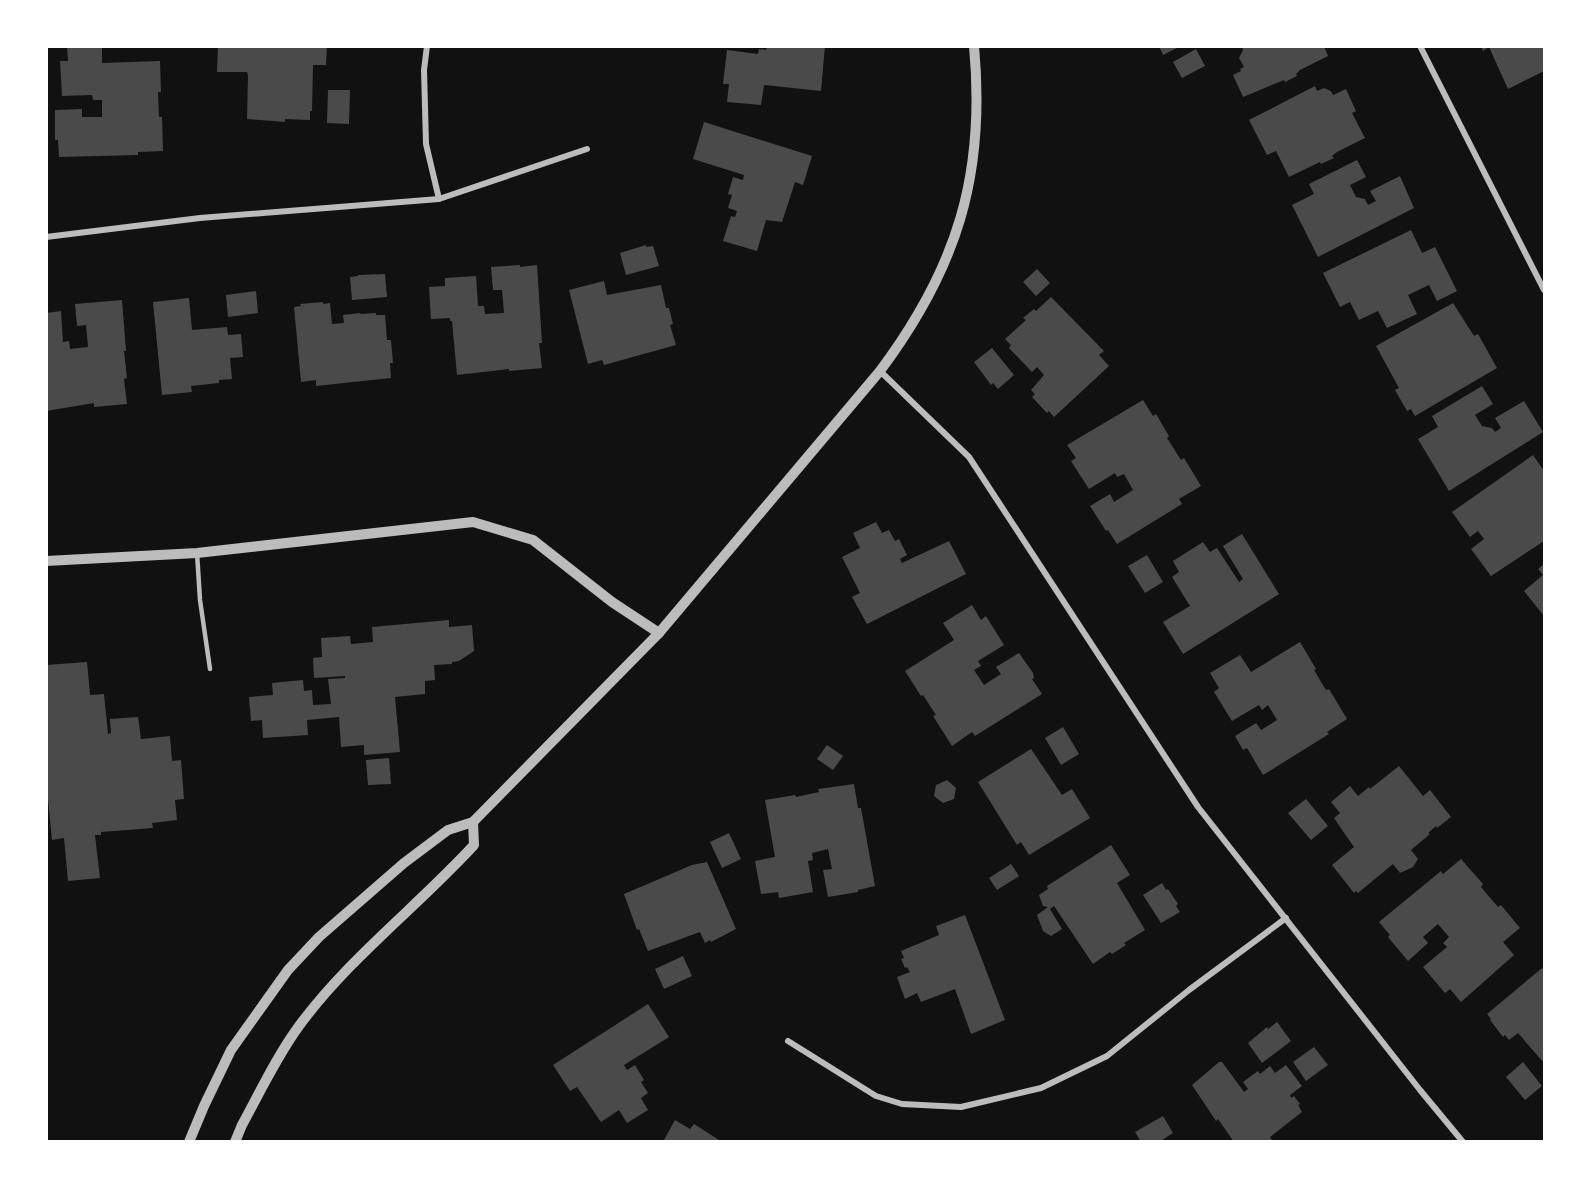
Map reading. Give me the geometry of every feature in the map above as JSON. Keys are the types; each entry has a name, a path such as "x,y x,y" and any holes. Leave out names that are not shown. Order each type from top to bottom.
{"street":[{"path":"427,46 424,70 426,144 439,199"},
{"path":"189,1142 231,1050 288,970 319,938 404,863 448,830 473,822 659,633 907,336 948,257 962,215 972,172 977,128 974,46"},
{"path":"1420,46 1545,290"},
{"path":"46,237 200,218 439,199 587,149"},
{"path":"880,371 969,458 1198,807 1419,1090 1463,1142"},
{"path":"46,561 197,553 473,522 533,540 612,602 659,633"},
{"path":"235,1142 242,1125 298,1027 359,957 447,874 474,845 473,822"},
{"path":"788,1041 876,1096 902,1104 961,1107 1041,1088 1107,1056 1189,990 1286,918"}],"lane":[{"path":"197,553 200,600 210,669"}],"building":[{"path":"67,46 102,46 102,63 160,61 161,92 158,92 159,117 162,117 163,151 138,152 138,155 59,157 58,140 55,140 55,110 82,109 82,117 102,117 102,100 93,100 92,95 62,96 60,61 68,61"},
{"path":"218,46 327,46 326,65 313,65 310,120 285,119 285,122 247,119 247,72 217,72"},
{"path":"767,46 825,46 821,91 764,85 761,105 727,102 729,84 723,84 727,50 758,54 759,49 766,50"},
{"path":"1159,46 1175,46 1177,48 1163,55"},
{"path":"1242,46 1324,46 1328,56 1300,70 1297,76 1285,82 1284,80 1243,97 1233,75 1244,67 1239,58 1243,50"},
{"path":"1481,46 1544,46 1544,71 1508,89 1489,47 1483,51"},
{"path":"1196,49 1205,66 1182,78 1173,62"},
{"path":"1315,86 1317,91 1324,88 1331,91 1333,95 1346,89 1356,111 1352,113 1365,138 1337,152 1332,156 1334,158 1289,177 1276,151 1267,155 1249,120"},
{"path":"328,90 350,90 349,124 327,123"},
{"path":"704,122 812,156 803,185 795,182 782,222 766,220 757,251 723,241 731,216 735,217 737,211 728,208 732,195 728,194 733,177 743,180 744,175 693,159"},
{"path":"1357,160 1366,177 1350,185 1356,197 1365,199 1368,205 1376,201 1370,191 1400,176 1414,208 1318,257 1292,205 1314,194 1309,184"},
{"path":"1411,230 1422,253 1435,247 1457,291 1437,301 1429,285 1408,295 1417,314 1387,328 1378,311 1359,320 1350,302 1340,307 1323,273"},
{"path":"646,245 646,247 653,246 659,266 626,275 620,253"},
{"path":"520,265 520,267 537,265 542,368 457,375 452,321 450,318 431,319 429,287 445,286 445,278 476,276 478,306 484,306 485,314 504,313 502,290 493,290 491,267"},
{"path":"1037,269 1050,283 1036,296 1023,282"},
{"path":"385,274 387,297 352,300 350,277"},
{"path":"604,281 607,295 661,285 666,308 669,308 673,324 670,325 676,345 604,365 602,360 588,364 569,290"},
{"path":"256,291 258,313 228,317 226,295"},
{"path":"1051,297 1104,351 1099,355 1109,366 1054,417 1032,397 1035,394 1031,390 1044,375 1037,367 1032,372 1009,348 1011,345 1005,339 1026,320 1023,318 1034,309 1036,311"},
{"path":"189,298 192,330 227,327 228,335 241,334 243,357 230,358 232,379 191,386 192,392 162,395 153,302"},
{"path":"122,300 127,404 94,407 94,403 46,411 46,313 61,311 63,342 69,341 70,349 88,347 86,325 77,326 75,304"},
{"path":"323,302 323,304 330,303 332,324 344,323 343,315 376,313 376,315 385,315 387,340 391,340 393,363 390,363 391,378 316,386 316,380 301,382 294,307 301,306 300,304"},
{"path":"1453,303 1474,336 1478,334 1497,368 1415,416 1411,409 1407,411 1395,390 1399,388 1376,346"},
{"path":"992,348 1014,375 998,389 993,383 991,385 974,362"},
{"path":"1482,386 1493,404 1475,415 1482,426 1492,428 1495,432 1501,428 1495,418 1524,401 1543,432 1449,491 1418,439 1438,427 1432,416"},
{"path":"1143,400 1153,416 1156,414 1169,436 1167,438 1181,460 1184,458 1201,486 1179,499 1182,504 1117,544 1090,506 1110,494 1114,502 1133,490 1124,474 1117,477 1115,473 1089,489 1071,461 1076,458 1067,445"},
{"path":"1533,455 1544,471 1544,541 1491,576 1471,549 1484,539 1478,531 1470,537 1452,512"},
{"path":"876,522 882,533 889,530 895,541 899,539 907,555 900,559 902,563 949,541 966,574 867,624 852,597 860,593 842,557 860,548 853,533"},
{"path":"1242,534 1279,594 1183,654 1163,622 1190,606 1172,577 1179,572 1173,561 1203,542 1210,552 1217,548 1239,582 1243,579 1223,546"},
{"path":"1147,555 1163,582 1145,593 1128,566"},
{"path":"1544,564 1544,616 1524,591 1543,575 1538,569"},
{"path":"972,605 981,620 986,616 1004,645 978,661 981,666 974,670 984,685 1001,674 996,667 1019,653 1033,673 1034,678 1032,679 1042,694 975,736 972,732 952,746 933,716 936,715 905,671 954,640 943,623"},
{"path":"449,620 449,627 472,625 474,651 452,664 434,665 435,680 425,681 425,694 395,697 400,752 364,755 364,745 341,747 339,717 307,720 308,735 263,738 262,720 251,721 249,697 273,695 272,683 303,680 304,691 312,690 313,705 331,704 328,679 345,678 345,676 314,678 313,658 322,657 321,638 350,636 351,644 373,642 372,627"},
{"path":"1300,642 1326,690 1329,689 1347,719 1327,732 1329,734 1263,775 1247,748 1243,750 1235,736 1256,723 1261,730 1277,720 1268,705 1262,710 1259,705 1232,721 1214,692 1219,688 1210,673 1240,655 1251,672"},
{"path":"87,662 90,695 104,694 108,734 111,733 110,719 138,717 141,739 170,736 172,761 181,760 184,799 175,800 177,820 152,823 153,828 101,832 101,835 95,835 100,878 68,881 64,838 52,840 46,779 46,665"},
{"path":"1063,727 1079,754 1061,765 1045,738"},
{"path":"827,745 843,756 833,770 817,759"},
{"path":"1031,749 1062,795 1072,789 1090,818 1029,855 1021,842 1017,845 978,782"},
{"path":"389,758 391,784 368,785 366,760"},
{"path":"1399,766 1423,796 1430,790 1451,817 1437,828 1436,826 1411,850 1418,859 1413,867 1400,873 1393,864 1358,893 1356,891 1354,893 1332,865 1354,847 1334,818 1340,813 1331,802 1350,786 1358,796"},
{"path":"947,780 956,788 954,799 943,803 934,796 936,785"},
{"path":"854,784 858,808 861,808 875,886 858,890 858,892 828,897 823,870 832,869 828,849 812,853 813,860 808,861 813,892 779,898 778,892 761,894 755,861 775,857 765,800 795,795 796,797 819,792 818,789"},
{"path":"1306,799 1328,826 1311,840 1288,813"},
{"path":"729,833 741,859 722,868 710,842"},
{"path":"1111,845 1130,875 1117,883 1145,930 1124,943 1126,945 1112,954 1110,952 1093,964 1054,906 1050,909 1062,929 1051,936 1043,931 1037,915 1048,907 1043,906 1039,895 1048,889 1047,886"},
{"path":"1461,859 1483,884 1481,887 1498,907 1501,905 1520,928 1503,942 1514,955 1461,1002 1450,989 1445,993 1423,967 1447,947 1443,943 1449,937 1438,924 1423,937 1428,943 1408,961 1379,922 1441,871 1443,874"},
{"path":"707,862 736,929 711,942 710,940 705,943 700,932 648,951 639,929 637,930 624,894 692,865"},
{"path":"1011,864 1019,876 997,890 989,878"},
{"path":"1162,883 1178,904 1176,906 1180,912 1161,923 1143,895"},
{"path":"965,915 1005,1020 971,1034 955,989 921,1002 917,993 905,999 897,977 910,972 907,967 905,968 901,959 904,958 901,951 939,935 936,926"},
{"path":"683,956 692,976 664,989 655,969"},
{"path":"1542,968 1544,971 1544,1063 1518,1033 1509,1040 1505,1035 1503,1037 1487,1014"},
{"path":"648,1004 669,1037 624,1065 627,1070 635,1065 644,1080 641,1082 648,1093 641,1098 648,1110 627,1123 619,1110 601,1122 577,1087 570,1091 553,1065"},
{"path":"1277,1022 1291,1041 1262,1063 1248,1043 1267,1027 1268,1029"},
{"path":"1314,1047 1328,1065 1306,1081 1293,1062"},
{"path":"1219,1062 1222,1062 1244,1092 1248,1089 1243,1082 1258,1071 1260,1074 1270,1066 1275,1073 1286,1065 1302,1086 1290,1095 1291,1098 1294,1096 1300,1104 1298,1105 1302,1112 1270,1137 1273,1142 1234,1142 1218,1119 1216,1121 1192,1085"},
{"path":"1523,1062 1542,1086 1525,1100 1506,1077"},
{"path":"1163,1116 1173,1133 1159,1142 1141,1142 1135,1132"},
{"path":"675,1120 690,1129 694,1124 722,1142 663,1142"}]}
